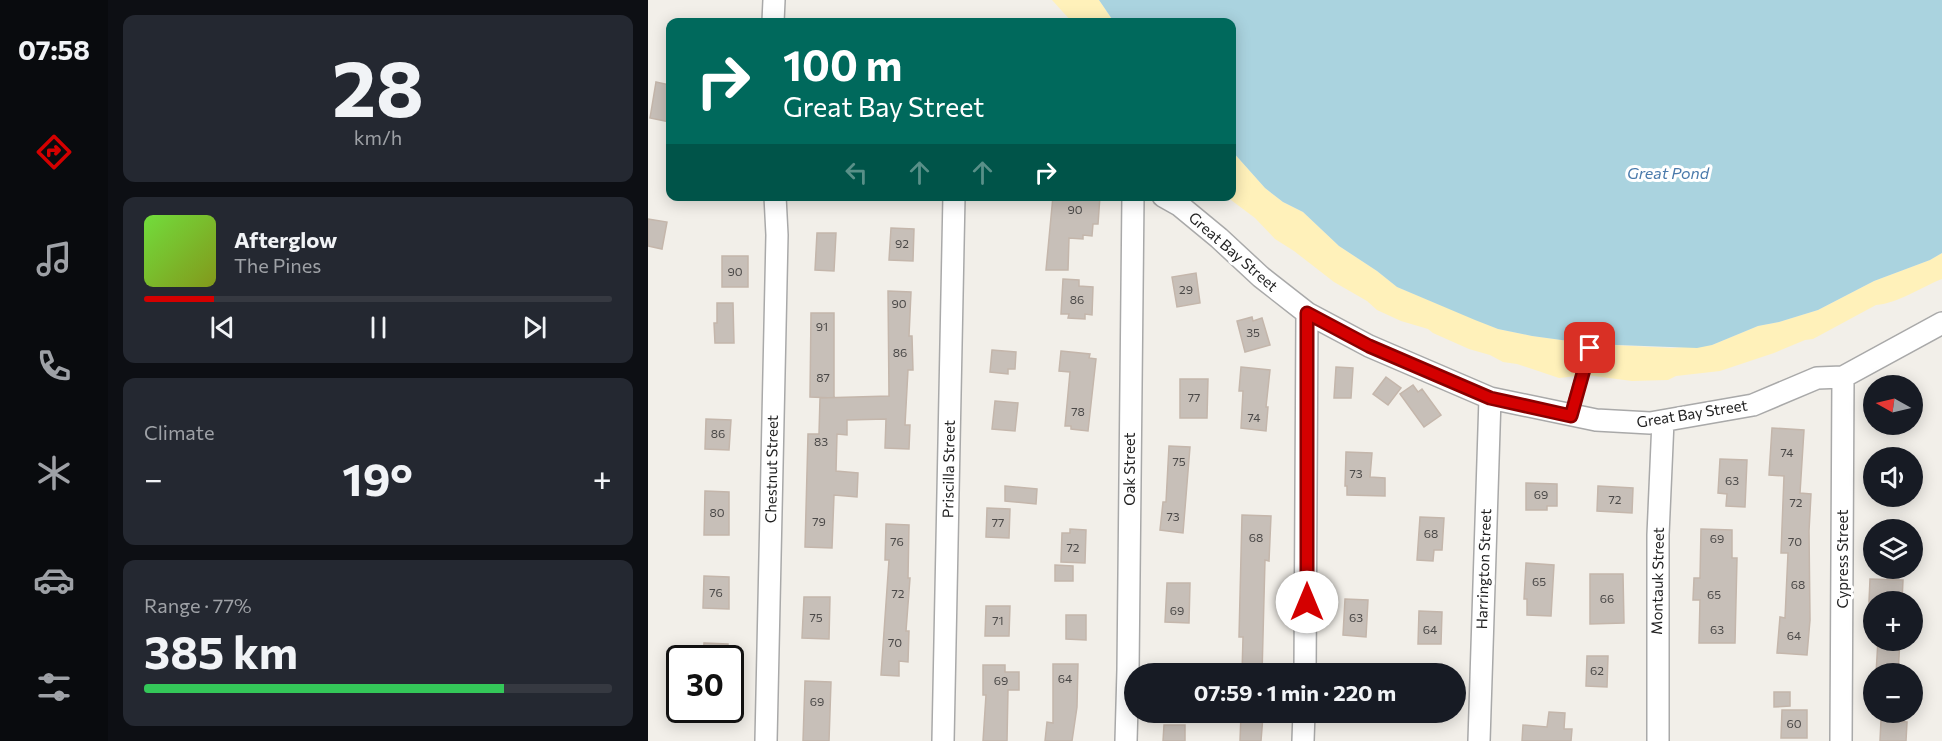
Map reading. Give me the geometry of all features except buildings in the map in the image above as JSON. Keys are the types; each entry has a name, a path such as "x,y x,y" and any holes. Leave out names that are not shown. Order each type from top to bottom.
{"street":[{"path":"773,18 774,0"},
{"name":"Chestnut Street","path":"766,741 777,235 775,201"},
{"name":"Priscilla Street","path":"944,741 954,201"},
{"name":"Oak Street","path":"1126,741 1133,201"},
{"name":"Great Bay Street","path":"1172,201 1307,313 1369,346 1490,398 1571,416 1634,423 1663,421 1753,405 1817,378 1843,377 1942,322"},
{"path":"1305,663 1307,313"},
{"name":"Cypress Street","path":"1841,741 1843,377"},
{"name":"Harrington Street","path":"1479,741 1490,398"},
{"name":"Montauk Street","path":"1658,741 1658,535 1663,421"},
{"path":"1303,741 1304,723"}],"lane":[{"path":"1571,416 1590,348"}],"sand":[{"path":"1052,0 1099,0 1111,18 1068,18"},
{"path":"1236,155 1265,188 1283,202 1303,212 1339,246 1397,287 1498,329 1591,344 1672,348 1712,345 1758,326 1818,310 1874,281 1930,260 1942,253 1942,279 1901,298 1876,305 1813,339 1720,371 1676,376 1668,380 1632,381 1586,375 1559,378 1517,364 1503,362 1428,329 1401,321 1377,310 1275,239 1255,218 1232,201 1236,201"}],"water":[{"name":"Great Pond","path":"1099,0 1942,0 1942,253 1930,260 1874,281 1818,310 1758,326 1712,345 1697,348 1591,344 1498,329 1397,287 1339,246 1303,212 1283,202 1265,188 1236,155 1236,18 1111,18"}],"route":[{"path":"1307,602 1307,313 1369,346 1490,398 1571,416 1590,348"}]}
